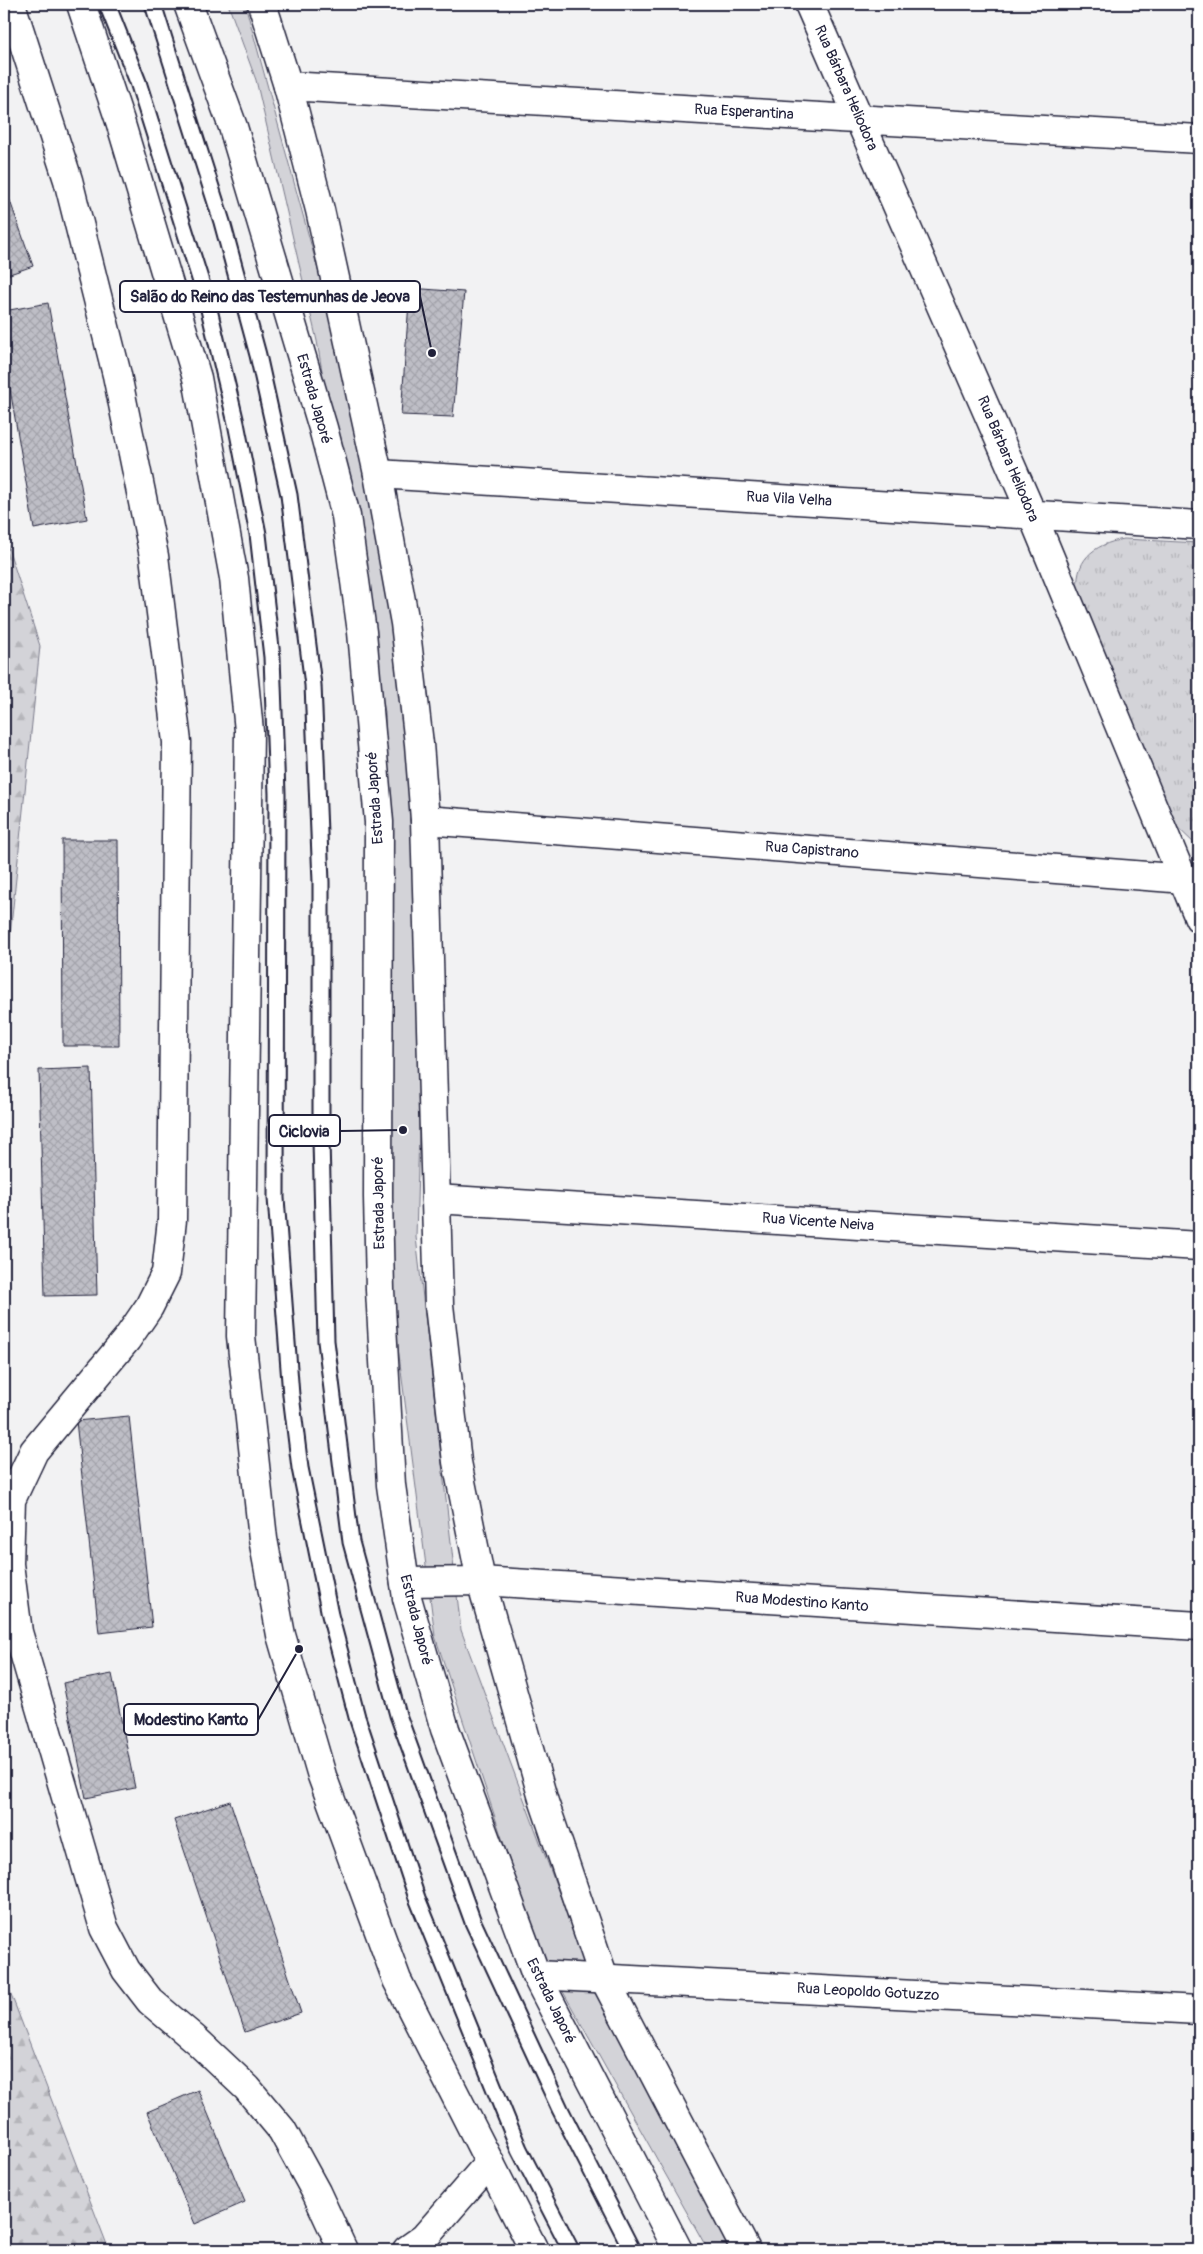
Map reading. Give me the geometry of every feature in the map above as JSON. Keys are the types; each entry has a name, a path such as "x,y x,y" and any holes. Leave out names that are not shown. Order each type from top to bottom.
{"street":[{"path":"11,4 68,180 116,375 154,556 177,742 172,1220 166,1274 150,1307 127,1339 34,1451 11,1500 9,1564 18,1632 104,1928 126,1970 150,2000 197,2040 247,2088 282,2130 316,2192 343,2250"},
{"path":"81,4 120,121 196,378 234,578 249,731 242,1336 264,1539 281,1634 322,1776 397,1980 534,2250"},
{"name":"Estrada Japoré","path":"188,4 233,127 323,428 346,516 362,632 378,822 378,1197 380,1290 391,1485 408,1598 445,1729 536,1975 678,2250"},
{"path":"262,4 288,86 320,210 378,474 405,623 420,744 425,820 439,1305 457,1462 481,1581 541,1792 604,1978 746,2250"},
{"name":"Rua Bárbara Heliodora","path":"809,4 1191,880 1199,918"},
{"name":"Rua Esperantina","path":"288,86 859,118 1199,140"},
{"name":"Rua Vila Velha","path":"378,474 1199,525"},
{"name":"Rua Capistrano","path":"425,820 1191,880"},
{"name":"Rua Vicente Neiva","path":"436,1199 1199,1246"},
{"name":"Rua Modestino Kanto","path":"405,1582 481,1581 1199,1626"},
{"name":"Rua Leopoldo Gotuzzo","path":"536,1975 1199,2010"},
{"path":"407,2250 424,2238 490,2162"}],"lane":[{"path":"107,4 138,82 207,301 236,423 258,534 272,657 277,794 276,1198 290,1395 299,1459 330,1615 357,1717 418,1898 519,2149 570,2250"},
{"path":"153,4 222,222 258,355 290,495 313,685 321,882 322,1140 326,1341 350,1542 398,1715 473,1922 560,2109 632,2250"}],"green space":[{"path":"228,4 245,4 334,328 397,636 421,946 422,1024 416,1237 461,1630 572,1928 730,2250 708,2250 538,1947 435,1636 385,1246 389,925 385,712 343,497 317,341 256,80"},
{"path":"4,535 40,646 4,994"},
{"path":"1124,539 1199,543 1199,848 1170,820 1078,595 1079,572 1082,563 1094,550 1103,545"},
{"path":"4,1976 109,2250 4,2250"}],"building":[{"path":"4,184 33,266 4,276"},
{"path":"410,288 464,292 453,417 401,415"},
{"path":"48,303 87,519 34,529 4,354 4,311"},
{"path":"62,840 118,840 119,1046 63,1046"},
{"path":"91,1068 97,1295 45,1296 39,1070"},
{"path":"129,1416 152,1627 99,1633 76,1421"},
{"path":"112,1674 135,1788 86,1798 63,1683"},
{"path":"230,1801 301,2013 245,2032 174,1820"},
{"path":"198,2090 245,2202 195,2224 147,2112"}],"place":[{"name":"Salão do Reino das Testemunhas de Jeova","path":"432,353"},
{"name":"Ciclovia","path":"403,1130"},
{"name":"Modestino Kanto","path":"299,1649"}]}
